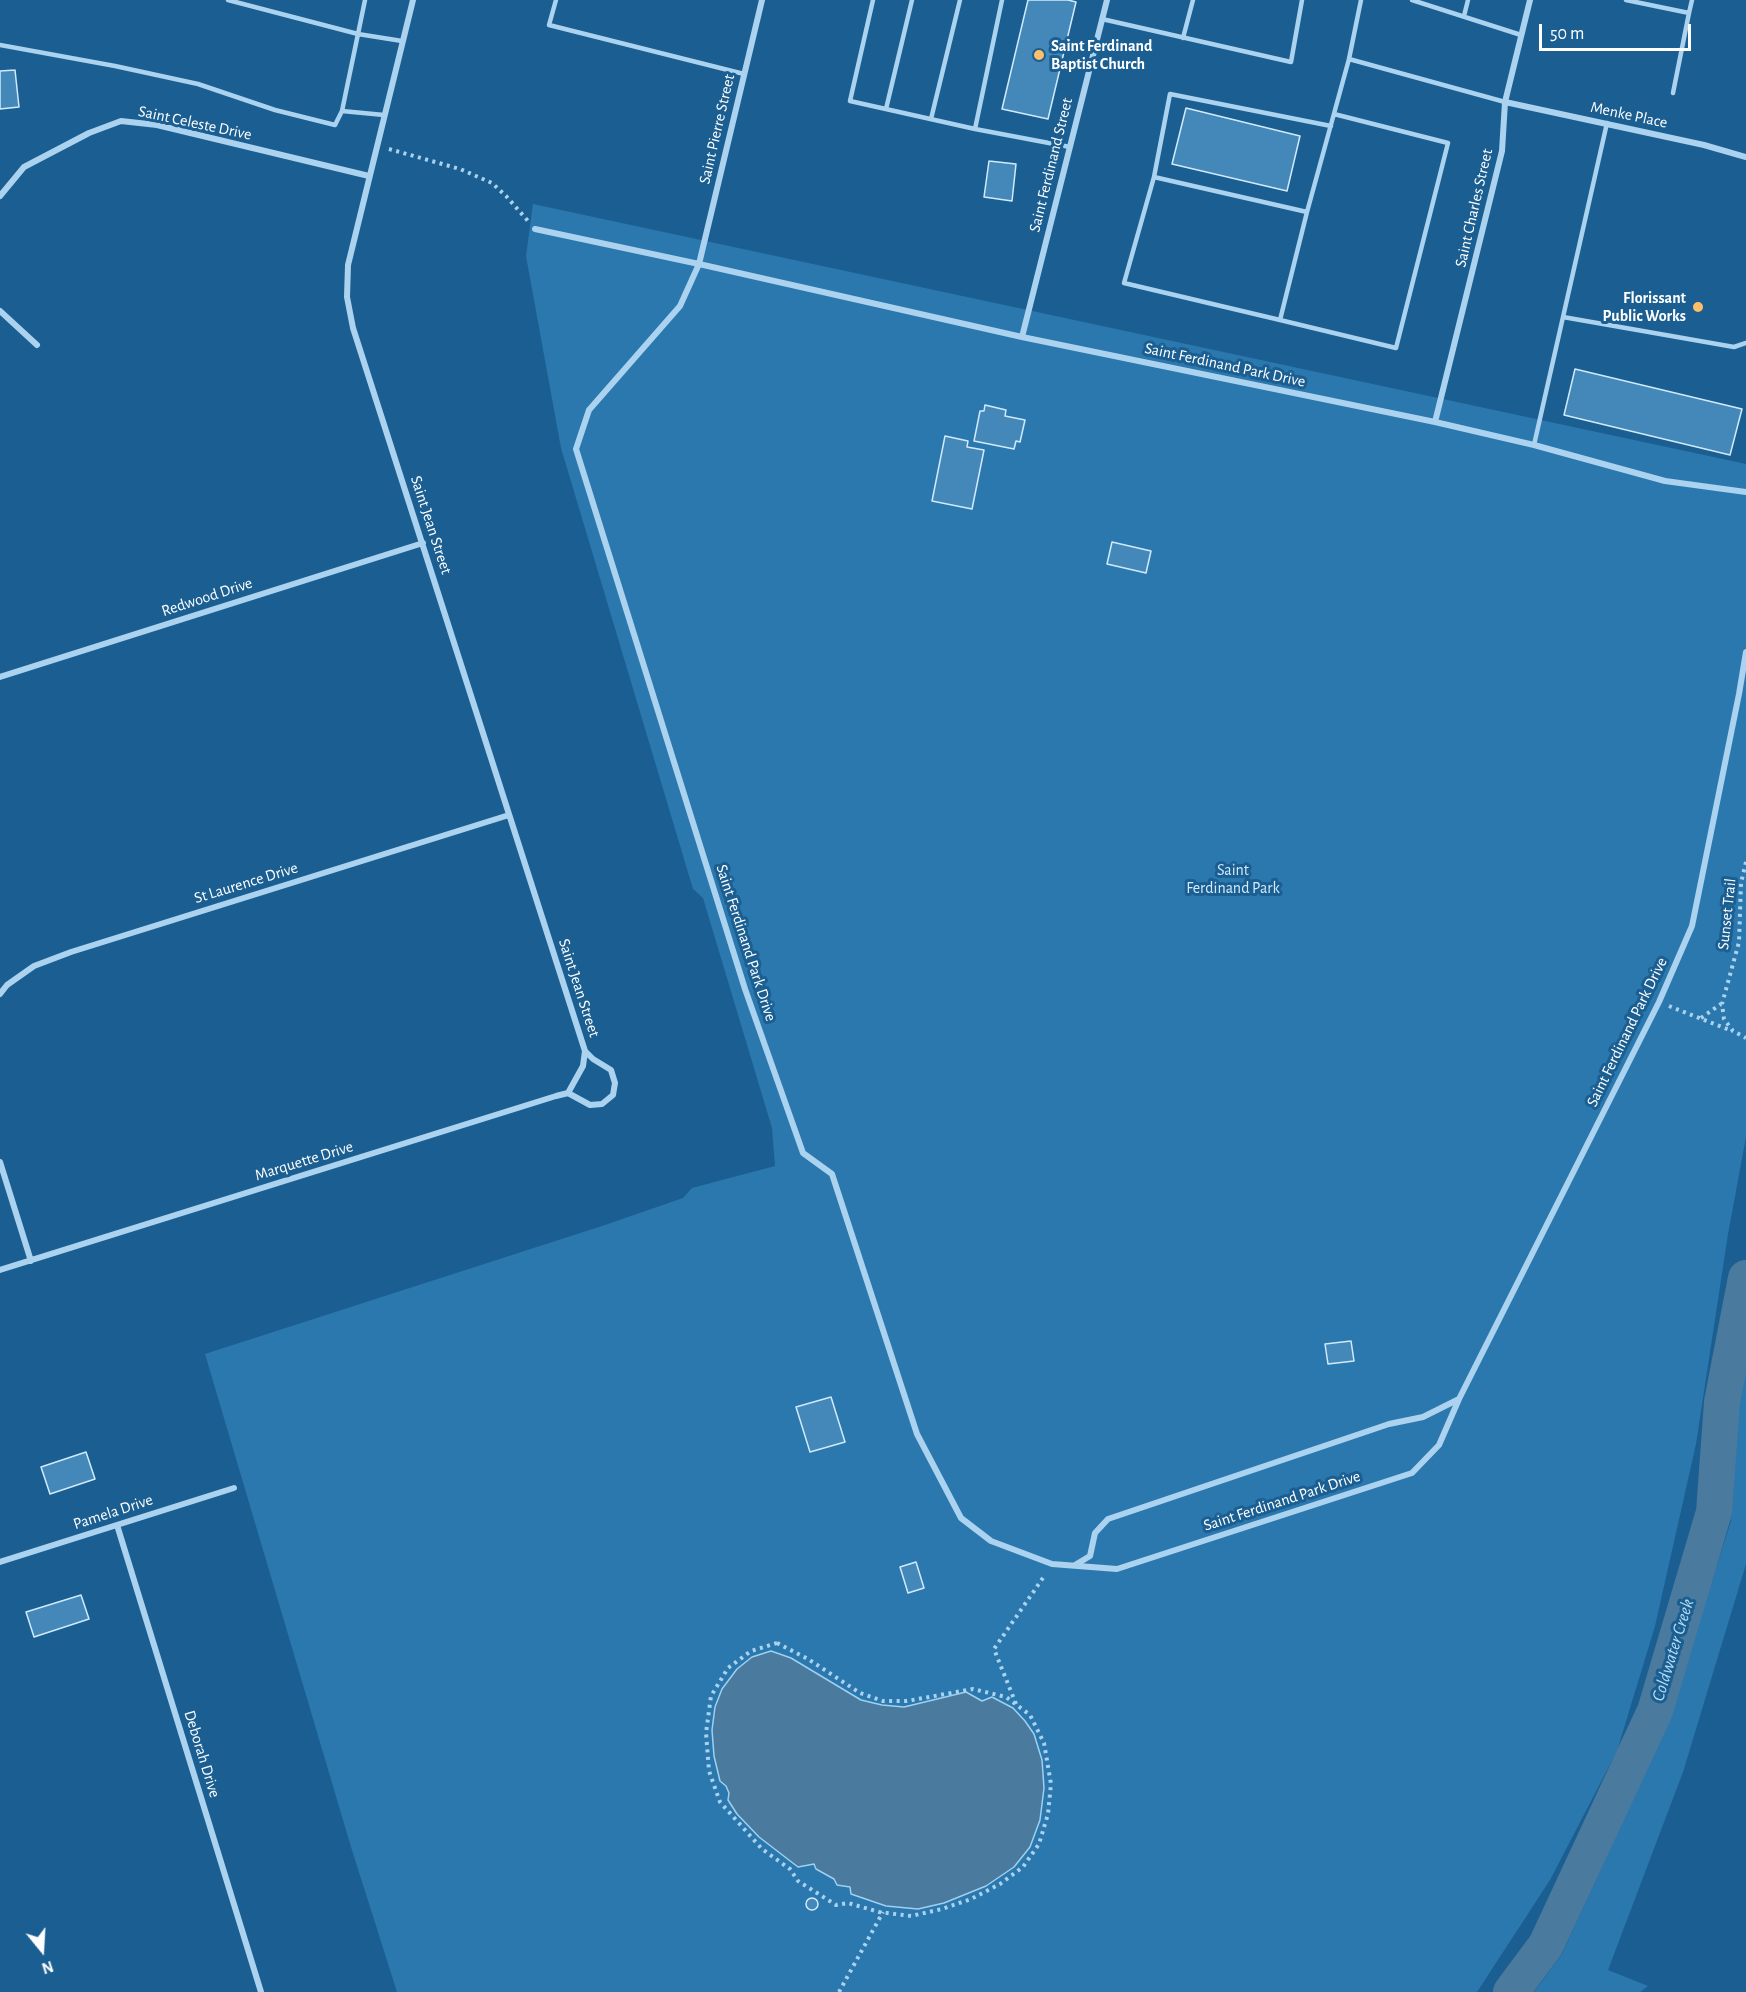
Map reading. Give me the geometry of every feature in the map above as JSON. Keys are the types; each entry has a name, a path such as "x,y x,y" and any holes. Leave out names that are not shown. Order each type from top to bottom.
{"street":[{"name":"Saint Jean Street","path":"412,0 348,265 347,297 353,328 585,1052 583,1066 568,1093 590,1105 602,1104 612,1095 615,1083 611,1071 585,1052"},
{"name":"Saint Pierre Street","path":"699,264 762,0"},
{"name":"Saint Ferdinand Street","path":"1022,337 1107,0"},
{"name":"Saint Charles Street","path":"1435,422 1502,151 1505,102 1530,0"},
{"name":"Menke Place","path":"1505,102 1704,145 1746,157"},
{"name":"Saint Celeste Drive","path":"0,196 24,167 89,132 120,121 156,125 369,177"},
{"name":"Saint Ferdinand Park Drive","path":"535,229 1022,337 1435,422 1534,445 1665,481 1746,492"},
{"name":"Saint Ferdinand Park Drive","path":"699,264 680,306 589,410 576,449 745,989 803,1154 832,1174 917,1434 961,1518 991,1540 1052,1564 1117,1569 1412,1473 1439,1445 1459,1399 1659,1002 1692,926 1746,652"},
{"path":"0,311 37,345"},
{"name":"Redwood Drive","path":"0,677 423,543"},
{"name":"St Laurence Drive","path":"0,994 34,966 71,952 509,815"},
{"name":"Marquette Drive","path":"0,1270 568,1093"},
{"path":"0,1162 31,1261"},
{"path":"1074,1565 1090,1556 1095,1533 1108,1519 1389,1424 1423,1417 1459,1399"},
{"name":"Pamela Drive","path":"0,1562 234,1488"},
{"name":"Deborah Drive","path":"117,1525 261,1992"}],"lane":[{"path":"228,0 358,34 402,41"},
{"path":"0,45 198,84 275,110 335,125 342,111 365,0"},
{"path":"556,0 549,25 744,74"},
{"path":"873,0 850,101 975,129 1070,147"},
{"path":"886,109 912,0"},
{"path":"931,119 960,0"},
{"path":"975,129 1002,0"},
{"path":"1183,38 1192,0"},
{"path":"1102,20 1291,62 1302,0"},
{"path":"1280,320 1349,59 1361,0"},
{"path":"1412,0 1521,35"},
{"path":"1464,16 1468,0"},
{"path":"1626,0 1689,13"},
{"path":"1673,93 1692,0"},
{"path":"1349,59 1505,102"},
{"path":"1331,126 1170,94 1154,177 1124,283 1396,348 1448,143 1334,114"},
{"path":"342,111 384,115"},
{"path":"1534,445 1607,123"},
{"path":"1154,177 1307,212"},
{"path":"1563,317 1734,347 1746,343"}],"path":[{"path":"377,146 460,169 492,183 535,229"},
{"name":"Sunset Trail","path":"1722,1004 1739,942 1741,883 1746,862"},
{"path":"1659,1002 1746,1038"},
{"path":"1701,1018 1722,1004 1724,1019 1733,1031"},
{"path":"1017,1705 994,1649 1052,1564"},
{"path":"777,1643 808,1659 860,1693 883,1701 907,1701 973,1689 1006,1697 1030,1715 1044,1743 1051,1784 1048,1814 1039,1844 1023,1867 1000,1884 971,1899 942,1909 911,1916 882,1912 848,1903 836,1905 798,1881 790,1869 762,1850 720,1802 709,1771 706,1733 711,1696 728,1668 751,1651 777,1643"},
{"path":"839,1992 882,1912"}],"green space":[{"name":"Saint Ferdinand Park","path":"533,204 1746,464 1746,1137 1728,1234 1696,1444 1655,1626 1617,1751 1550,1880 1477,1992 397,1992 351,1847 205,1354 602,1226 683,1198 692,1188 775,1166 772,1128 703,898 693,889 561,448 526,256"},
{"path":"1746,1369 1746,1564 1683,1772 1608,1970 1648,1986 1640,1992 1534,1992 1562,1954 1664,1731 1731,1521 1737,1415"}],"shaded area":[{"path":"771,1651 791,1658 861,1700 882,1705 904,1707 966,1692 982,1701 992,1697 1013,1708 1034,1734 1042,1760 1044,1788 1040,1820 1030,1847 1014,1867 986,1886 944,1903 918,1909 886,1906 851,1894 850,1887 837,1885 834,1879 816,1869 814,1864 798,1867 759,1837 737,1814 728,1800 729,1793 720,1781 714,1756 712,1730 715,1707 722,1689 737,1669 752,1657"}],"building":[{"name":"Saint Ferdinand Baptist Church","path":"1028,0 1076,2 1048,119 1002,109"},
{"path":"15,70 19,107 0,109 0,71"},
{"path":"1186,108 1300,136 1287,191 1172,164"},
{"path":"989,161 1016,164 1012,201 984,197"},
{"path":"1575,369 1742,409 1730,455 1564,415"},
{"path":"985,405 1006,410 1005,416 1025,420 1020,442 1016,441 1014,449 974,441 980,411 984,411"},
{"path":"945,436 968,441 967,447 984,450 972,509 932,501"},
{"path":"1112,542 1151,551 1146,573 1107,564"},
{"path":"1351,1341 1354,1361 1328,1364 1325,1344"},
{"path":"831,1397 845,1442 810,1452 796,1407"},
{"path":"86,1452 95,1479 50,1494 41,1467"},
{"path":"916,1562 924,1588 908,1593 900,1567"},
{"path":"81,1595 89,1619 34,1637 26,1612"},
{"path":"814,1898 817,1899 817,1909 810,1910 807,1909 806,1902 807,1899"}],"waterway":[{"name":"Coldwater Creek","path":"1511,1992 1546,1945 1655,1711 1714,1512 1722,1402 1746,1278"}],"place":[{"name":"Saint Ferdinand Baptist Church","path":"1039,55"},
{"name":"Florissant Public Works","path":"1698,307"}]}
